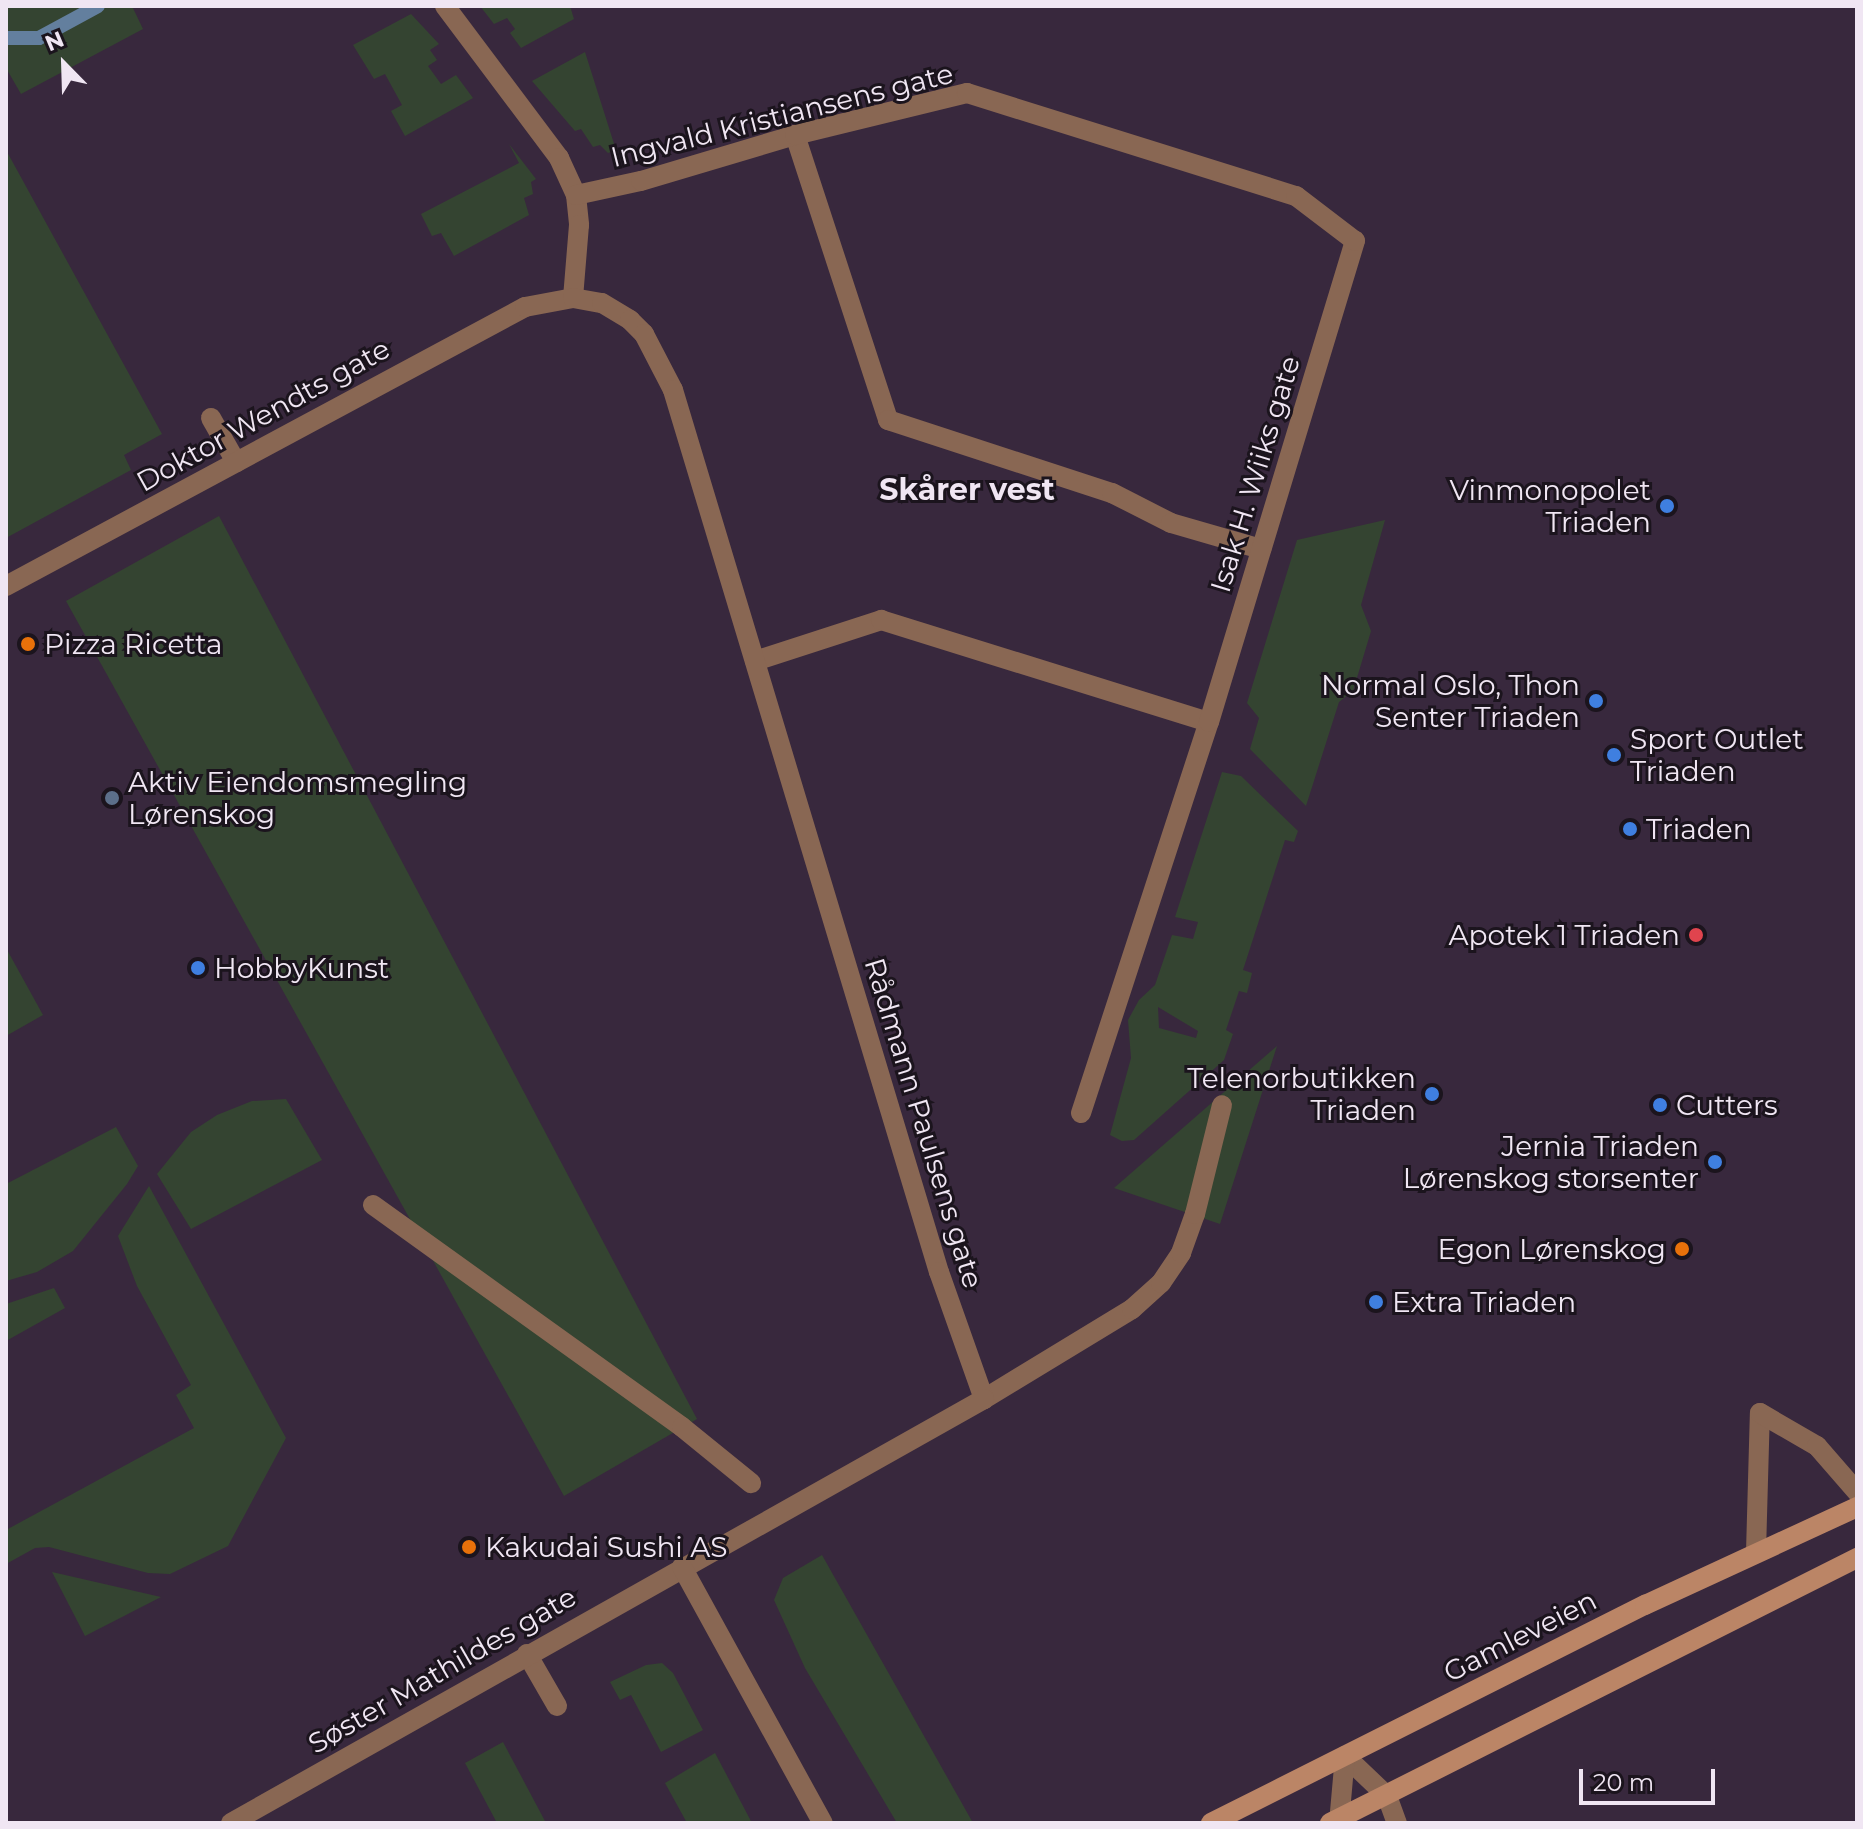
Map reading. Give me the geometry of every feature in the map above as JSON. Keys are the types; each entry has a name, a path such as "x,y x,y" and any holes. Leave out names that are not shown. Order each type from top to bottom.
{"main road":[{"name":"Gamleveien","path":"1211,1823 1756,1552 1857,1507"},
{"path":"1335,1822 1857,1558"}],"street":[{"path":"445,6 559,158 576,195 579,225 573,298"},
{"name":"Ingvald Kristiansens gate","path":"576,195 641,181 795,135 967,93 1296,196 1355,241"},
{"path":"795,135 888,420 1112,493 1171,523 1261,549"},
{"name":"Isak H. Wiiks gate","path":"1081,1113 1209,722 1355,241"},
{"name":"Rådmann Paulsens gate","path":"548,300 573,298 602,303 630,320 644,334 673,390 939,1272 984,1399"},
{"name":"Doktor Wendts gate","path":"6,586 510,314 548,300"},
{"path":"211,418 236,462"},
{"path":"755,661 881,620 1209,722"},
{"path":"823,1823 682,1567 984,1399 1132,1309 1161,1283 1181,1253 1195,1214 1222,1105"},
{"path":"373,1205 682,1427 751,1483"},
{"path":"1756,1552 1760,1413 1817,1446 1857,1492"},
{"name":"Søster Mathildes gate","path":"231,1823 682,1567"},
{"path":"527,1654 557,1706"},
{"path":"1345,1756 1387,1796 1397,1823"},
{"path":"1335,1822 1345,1756"}],"green space":[{"path":"6,6 132,6 143,29 21,94 6,68"},
{"path":"480,6 570,6 574,19 521,48 510,33 515,29 507,18 494,24"},
{"path":"411,14 439,44 430,50 437,60 428,66 441,84 456,75 473,98 405,136 391,111 402,105 385,74 374,79 353,45"},
{"path":"585,52 616,150 608,153 600,145 593,147 581,129 575,131 532,81"},
{"path":"509,144 536,179 531,182 533,194 524,198 529,215 454,256 441,233 432,236 421,214 519,163"},
{"path":"6,150 162,434 124,455 131,470 6,538"},
{"path":"219,516 697,1419 564,1496 66,601"},
{"path":"1385,520 1361,605 1371,631 1353,691 1339,702 1306,806 1250,749 1259,718 1247,703 1297,540"},
{"path":"1222,772 1241,776 1298,831 1294,842 1285,840 1243,970 1252,973 1247,993 1239,991 1226,1030 1233,1034 1224,1060 1134,1140 1122,1141 1110,1135 1131,1058 1128,1020 1139,1000 1155,985 1172,935 1193,939 1198,922 1175,917","holes":["1158,1007 1198,1031 1196,1038 1159,1028"]},
{"path":"6,948 43,1015 6,1036"},
{"path":"1277,1046 1220,1224 1114,1188"},
{"path":"286,1099 322,1160 191,1229 157,1174 191,1132 217,1115 252,1101"},
{"path":"116,1127 138,1166 127,1184 73,1251 37,1272 6,1281 6,1184"},
{"path":"149,1186 286,1438 228,1546 170,1574 148,1573 49,1547 35,1548 6,1564 6,1530 194,1428 176,1395 191,1385 137,1286 118,1236"},
{"path":"54,1288 65,1308 6,1341 6,1304"},
{"path":"822,1555 973,1823 897,1823 805,1668 774,1600 783,1578"},
{"path":"52,1572 161,1597 85,1636"},
{"path":"662,1663 673,1673 703,1730 661,1752 631,1695 620,1700 610,1682 646,1665"},
{"path":"503,1742 546,1823 497,1823 465,1763"},
{"path":"715,1753 752,1823 687,1823 665,1783"}],"waterway":[{"path":"6,38 39,38 98,6"}],"place":[{"name":"Vinmonopolet Triaden","path":"1667,506"},
{"name":"Pizza Ricetta","path":"28,644"},
{"name":"Normal Oslo, Thon Senter Triaden","path":"1596,701"},
{"name":"Sport Outlet Triaden","path":"1614,755"},
{"name":"Aktiv Eiendomsmegling Lørenskog","path":"112,798"},
{"name":"Triaden","path":"1630,829"},
{"name":"Apotek 1 Triaden","path":"1696,935"},
{"name":"HobbyKunst","path":"198,968"},
{"name":"Telenorbutikken Triaden","path":"1432,1094"},
{"name":"Cutters","path":"1660,1105"},
{"name":"Jernia Triaden Lørenskog storsenter","path":"1715,1162"},
{"name":"Egon Lørenskog","path":"1682,1249"},
{"name":"Extra Triaden","path":"1376,1302"},
{"name":"Kakudai Sushi AS","path":"469,1547"}],"district":[{"name":"Skårer vest","path":"967,490"}]}
